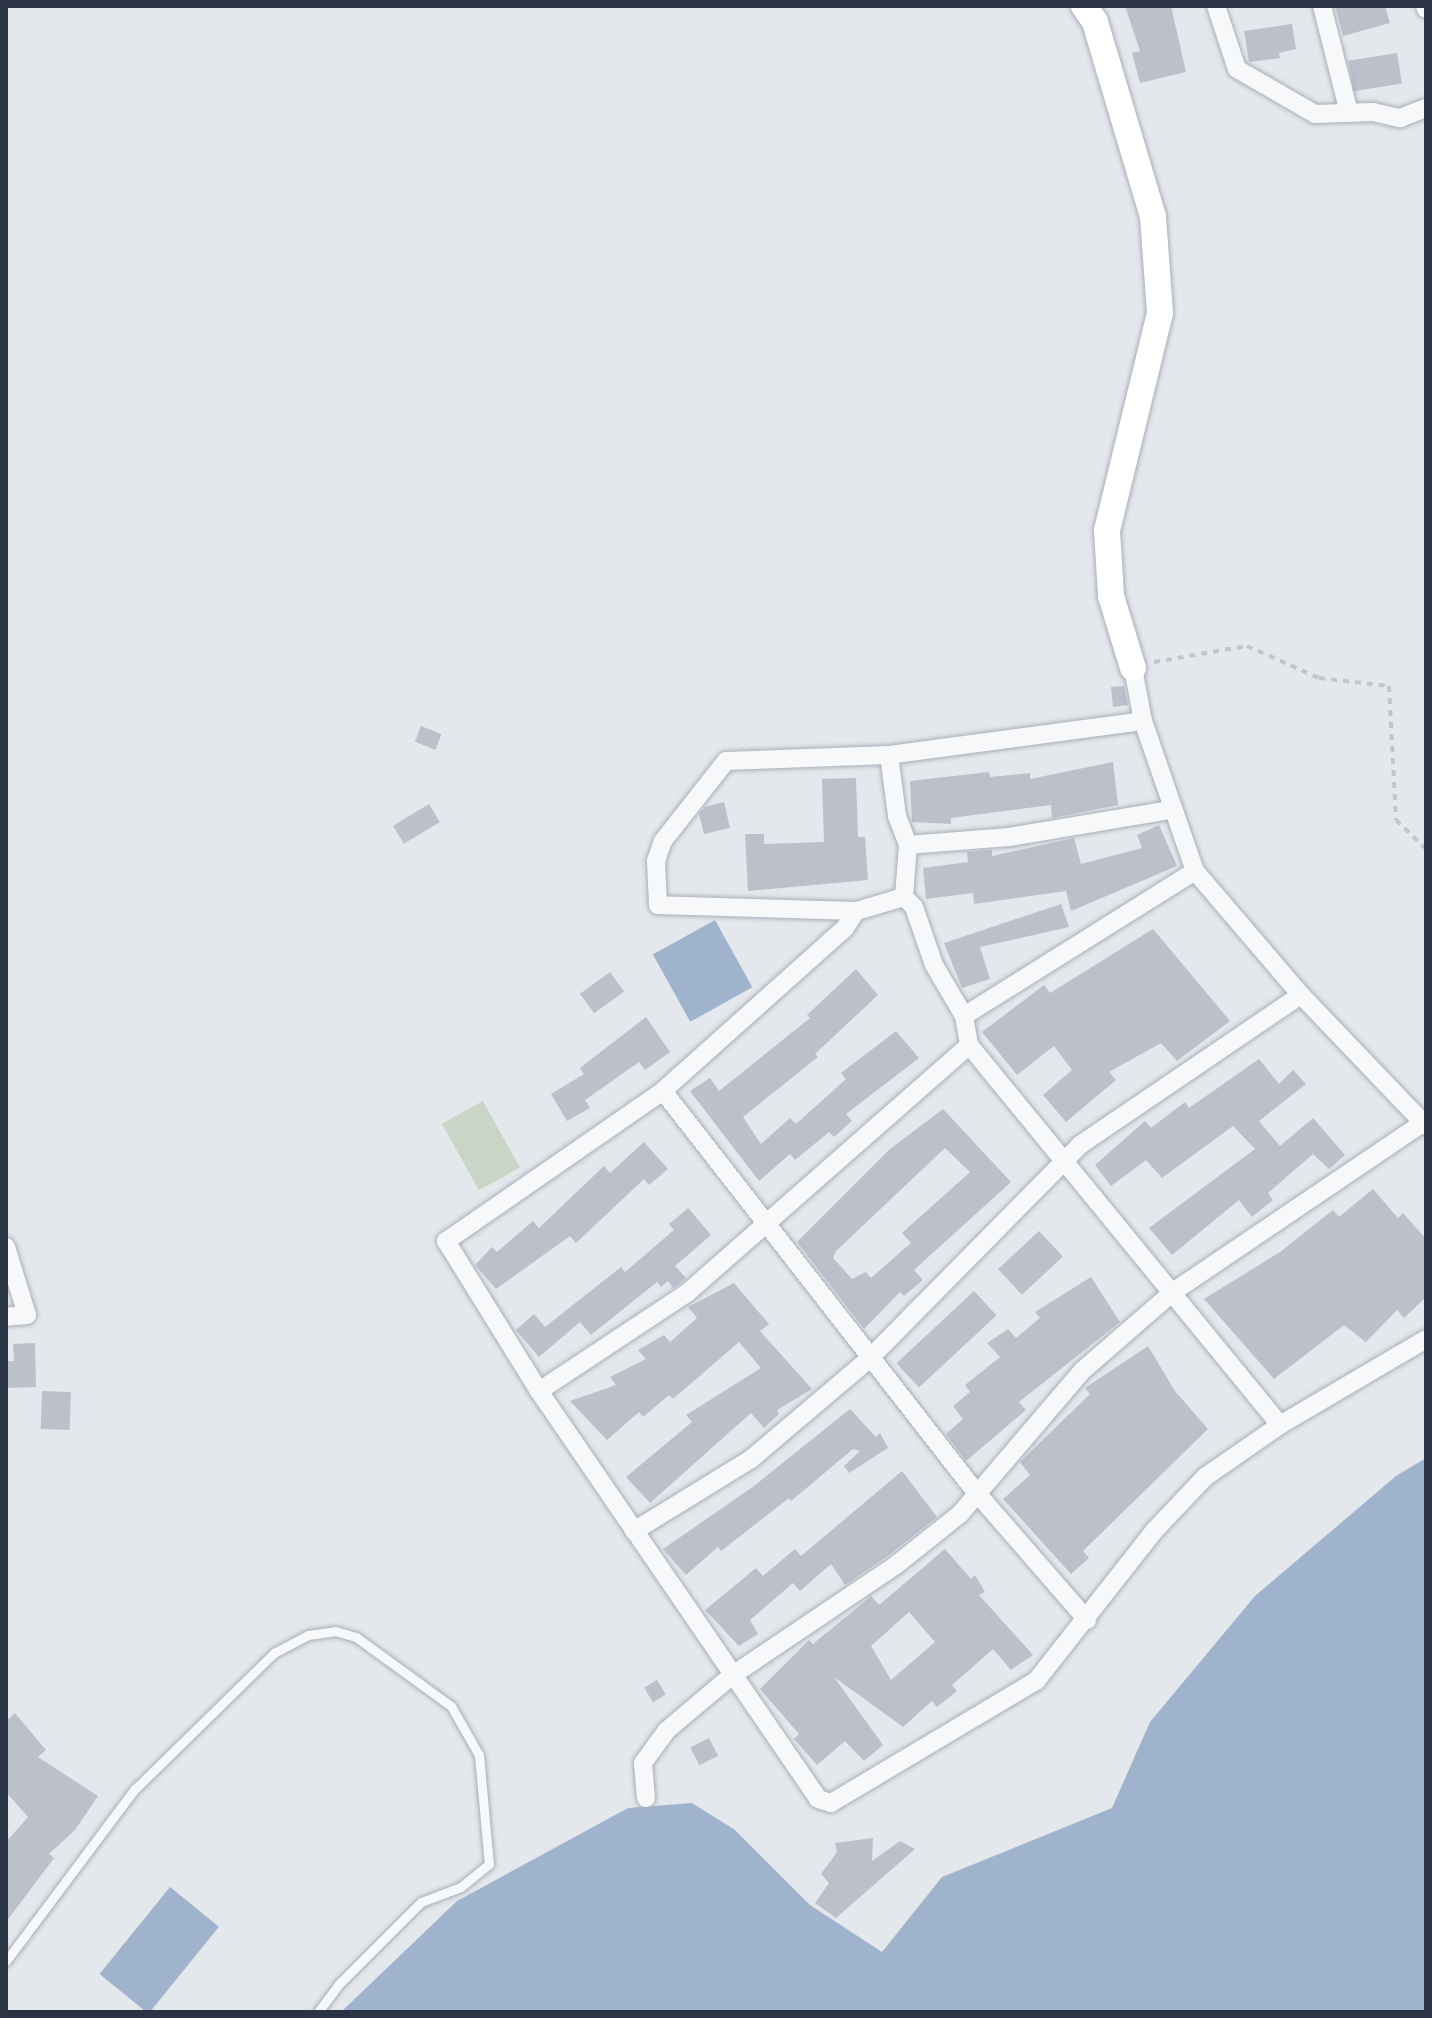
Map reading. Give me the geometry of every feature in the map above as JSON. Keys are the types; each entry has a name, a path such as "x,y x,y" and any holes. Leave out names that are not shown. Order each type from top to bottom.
{"main road":[{"path":"1084,6 1095,22 1153,217 1160,313 1107,530 1111,596 1133,668"}],"street":[{"path":"1216,6 1237,69 1315,114 1349,113 1400,118 1426,108"},
{"path":"1322,6 1349,113"},
{"path":"646,1798 643,1763 666,1731 730,1677 896,1565 960,1514 975,1491 1082,1371 1173,1292 1425,1125 1301,995 1195,871 1171,810 1143,721 1133,668"},
{"path":"904,897 856,911 658,905 656,861 663,841 726,761 889,755 1143,721"},
{"path":"889,755 897,816 908,845 904,897 914,907 934,965 964,1016 969,1045 1068,1160 1280,1425"},
{"path":"908,845 1009,837 1171,810"},
{"path":"964,1016 1195,871"},
{"path":"856,911 845,928 663,1091 446,1241 539,1391 730,1677 818,1799 831,1803 1036,1681 1154,1531 1205,1477 1280,1425 1426,1339"},
{"path":"634,1531 751,1459 870,1358 1080,1145 1301,995"},
{"path":"539,1391 687,1293 767,1226 969,1045"},
{"path":"663,1091 975,1491 1087,1620"},
{"path":"6,1247 27,1315 6,1317"}],"lane":[{"path":"6,1961 134,1790 274,1653 308,1635 335,1631 356,1637 451,1706 479,1755 489,1864 461,1887 421,1902 339,1984 318,2012"}],"path":[{"path":"1133,668 1247,646 1319,678 1389,686 1396,820 1426,849"}],"green space":[{"path":"483,1101 520,1167 479,1190 442,1124"}],"water":[{"path":"715,920 752,987 690,1022 653,954"},
{"path":"1426,1458 1426,2012 341,2012 457,1901 628,1808 692,1803 735,1830 810,1905 882,1952 942,1877 1112,1808 1150,1722 1255,1596 1396,1476"},
{"path":"170,1887 219,1927 150,2012 100,1974"}],"building":[{"path":"1125,6 1171,6 1186,72 1140,83 1132,53 1140,51"},
{"path":"1335,6 1385,6 1390,23 1343,36"},
{"path":"1292,24 1296,49 1279,53 1280,58 1249,62 1244,31"},
{"path":"1397,53 1402,84 1353,91 1349,61"},
{"path":"1124,686 1128,705 1113,707 1111,687"},
{"path":"421,726 442,734 435,750 415,742"},
{"path":"1113,762 1118,805 1052,818 1051,805 951,818 951,824 912,822 910,781 989,772 990,777 1030,773 1030,779"},
{"path":"856,778 858,837 865,837 868,880 748,891 745,834 764,834 764,844 824,842 822,779"},
{"path":"724,802 730,828 704,834 699,814 705,807"},
{"path":"429,804 440,822 404,844 393,826"},
{"path":"1159,825 1177,866 1071,911 1066,891 974,904 973,893 926,899 923,868 968,862 967,852 992,850 992,856 1074,838 1081,864 1142,848 1137,835"},
{"path":"1061,904 1069,927 980,947 990,979 962,988 944,943"},
{"path":"1153,929 1230,1021 1177,1061 1161,1043 1109,1072 1116,1080 1066,1122 1043,1095 1072,1070 1054,1046 1017,1075 982,1032 1044,985 1050,993"},
{"path":"856,969 878,995 815,1054 818,1057 743,1117 761,1144 790,1118 796,1124 846,1079 841,1073 896,1031 919,1058 846,1114 852,1121 834,1137 829,1132 795,1160 790,1154 759,1181 690,1091 710,1078 719,1091 810,1018 807,1015"},
{"path":"610,972 624,991 594,1013 580,994"},
{"path":"646,1017 670,1052 645,1070 639,1062 585,1100 590,1108 567,1121 551,1094 584,1074 580,1068"},
{"path":"1259,1059 1279,1084 1293,1070 1306,1084 1259,1121 1280,1146 1313,1118 1345,1155 1329,1169 1313,1154 1268,1193 1273,1200 1252,1217 1239,1200 1172,1255 1149,1228 1255,1149 1233,1126 1162,1178 1146,1160 1111,1186 1095,1165 1145,1121 1151,1128 1185,1102 1189,1108"},
{"path":"943,1109 1011,1182 914,1270 923,1280 904,1296 900,1292 864,1329 797,1242 890,1149","holes":["945,1148 970,1172 902,1233 911,1243 871,1278 866,1272 852,1279 833,1258 836,1251"]},
{"path":"644,1142 668,1169 649,1185 644,1179 576,1243 570,1236 496,1289 475,1265 492,1247 497,1252 533,1221 539,1228 604,1166 610,1173"},
{"path":"1373,1189 1398,1218 1403,1213 1426,1239 1426,1297 1404,1318 1397,1310 1366,1342 1344,1325 1274,1379 1204,1299 1280,1252 1333,1210 1339,1217"},
{"path":"688,1208 711,1235 675,1266 686,1278 673,1288 668,1281 661,1287 657,1282 591,1335 580,1322 539,1357 516,1330 534,1314 545,1327 621,1267 625,1272 674,1230 669,1224"},
{"path":"1039,1231 1063,1257 1022,1295 998,1269"},
{"path":"1091,1277 1120,1322 1019,1402 1026,1410 966,1461 946,1434 963,1419 953,1406 970,1392 965,1385 1000,1357 987,1343 1008,1329 1016,1338 1040,1318 1035,1312"},
{"path":"734,1283 769,1324 760,1331 812,1389 777,1410 779,1414 764,1428 751,1413 650,1503 626,1477 692,1422 686,1415 761,1368 739,1342 673,1399 669,1395 643,1417 639,1412 607,1440 570,1401 616,1385 610,1377 646,1359 638,1350 664,1335 670,1342 697,1318 688,1307"},
{"path":"974,1291 997,1315 919,1387 896,1363"},
{"path":"35,1343 36,1387 6,1388 6,1361 14,1361 13,1344"},
{"path":"1148,1346 1175,1391 1208,1429 1083,1551 1089,1558 1071,1574 1003,1499 1030,1475 1020,1462 1090,1394 1085,1388"},
{"path":"42,1391 71,1392 70,1430 41,1429"},
{"path":"850,1409 876,1437 880,1433 888,1448 849,1473 844,1466 860,1451 853,1449 791,1501 789,1498 721,1551 718,1547 686,1575 663,1549 754,1486"},
{"path":"902,1471 937,1517 889,1555 845,1585 831,1564 800,1591 793,1583 750,1620 758,1634 739,1646 705,1610 756,1568 763,1576 795,1549 801,1556"},
{"path":"945,1549 971,1579 975,1575 985,1592 979,1595 1033,1655 1011,1670 993,1649 952,1685 957,1691 937,1707 932,1701 903,1727 834,1677 883,1745 864,1761 845,1741 817,1765 794,1739 799,1734 760,1689 809,1640 813,1644 871,1596 879,1605","holes":["909,1612 935,1642 891,1680 871,1646"]},
{"path":"657,1680 666,1695 653,1702 644,1688"},
{"path":"15,1713 46,1750 38,1757 98,1796 75,1830 49,1854 54,1858 6,1922 6,1842 28,1817 6,1792 6,1721"},
{"path":"709,1738 718,1756 699,1765 690,1748"},
{"path":"873,1838 872,1861 900,1841 915,1849 836,1918 815,1903 829,1883 821,1874 837,1852 835,1843"}]}
